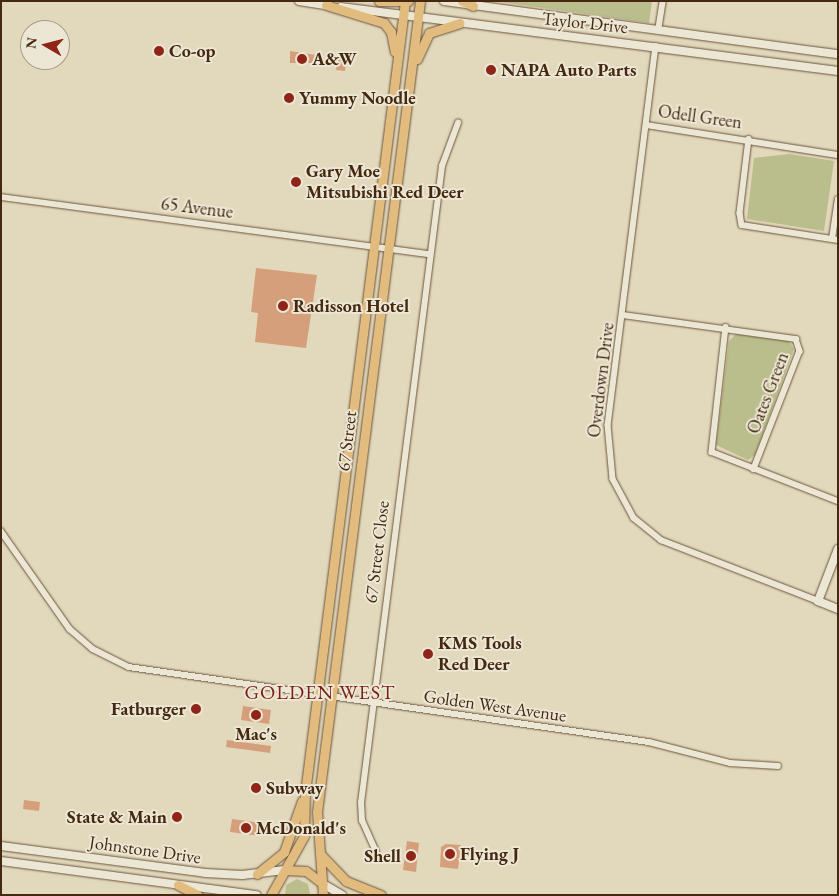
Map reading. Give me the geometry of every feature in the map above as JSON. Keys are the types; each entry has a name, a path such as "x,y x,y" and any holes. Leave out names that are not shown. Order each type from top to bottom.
{"main road":[{"name":"Taylor Drive","path":"300,1 403,16 656,46 838,71"},
{"path":"379,1 406,2"},
{"name":"67 Street","path":"323,895 317,812 420,1"},
{"name":"Taylor Drive","path":"444,1 838,54"},
{"path":"462,1 473,6"},
{"name":"67 Street","path":"271,895 304,836 305,793 373,246 406,2"},
{"path":"326,5 388,27 397,66"},
{"path":"409,85 425,38 439,27 459,23"},
{"path":"818,601 838,549"},
{"name":"Overdown Drive","path":"818,601 838,609"},
{"path":"257,874 284,852 305,793"},
{"name":"Johnstone Drive","path":"1,846 205,873 257,874 285,870"},
{"path":"320,854 346,881 381,895"},
{"name":"Johnstone Drive","path":"1,861 178,886 242,889 257,895"},
{"path":"285,870 306,871 342,895"},
{"path":"178,886 198,895"}],"street":[{"path":"658,31 663,1"},
{"name":"Overdown Drive","path":"656,46 607,441 615,486 627,509 642,526 671,546 818,601"},
{"name":"67 Street Close","path":"376,852 360,810 430,254 446,150 458,123"},
{"name":"Odell Green","path":"646,125 749,139 838,155"},
{"name":"Odell Green","path":"749,139 740,213 742,225 835,239 838,199"},
{"name":"65 Avenue","path":"1,198 388,248"},
{"path":"388,248 430,254"},
{"name":"Oates Green","path":"624,315 790,336 801,348 754,469"},
{"path":"726,327 710,450 838,501"},
{"name":"Golden West Avenue","path":"1,531 57,614 79,639 108,658 146,671 372,705 649,742 730,763 778,766"}],"green space":[{"path":"494,1 652,1 649,23"},
{"path":"789,154 834,161 824,231 747,219 754,158"},
{"path":"736,334 789,341 794,349 755,455 748,460 716,445 729,341"},
{"path":"297,879 308,884 310,895 285,895 286,885"}],"building":[{"name":"A&W","path":"290,51 316,55 314,63 290,63"},
{"path":"338,52 347,54 345,71 336,70"},
{"name":"Radisson Hotel","path":"256,268 317,275 306,348 255,342 258,313 251,312"},
{"name":"Mac's","path":"243,706 271,710 269,724 241,720"},
{"path":"227,740 271,746 270,753 226,747"},
{"path":"24,800 40,802 39,811 23,809"},
{"name":"McDonald's","path":"232,819 262,823 260,836 230,832"},
{"name":"Shell","path":"407,841 419,843 416,872 403,870"},
{"name":"Flying J","path":"446,844 461,845 458,869 440,867 441,847"}],"place":[{"name":"Co-op","path":"159,51"},
{"name":"A&W","path":"302,59"},
{"name":"NAPA Auto Parts","path":"491,70"},
{"name":"Yummy Noodle","path":"289,98"},
{"name":"Gary Moe Mitsubishi Red Deer","path":"296,182"},
{"name":"Radisson Hotel","path":"283,306"},
{"name":"KMS Tools Red Deer","path":"428,654"},
{"name":"Fatburger","path":"196,709"},
{"name":"Mac's","path":"256,715"},
{"name":"Subway","path":"256,788"},
{"name":"State & Main","path":"177,817"},
{"name":"McDonald's","path":"246,828"},
{"name":"Flying J","path":"450,854"},
{"name":"Shell","path":"411,856"}],"district":[{"name":"GOLDEN WEST","path":"320,692"}]}
